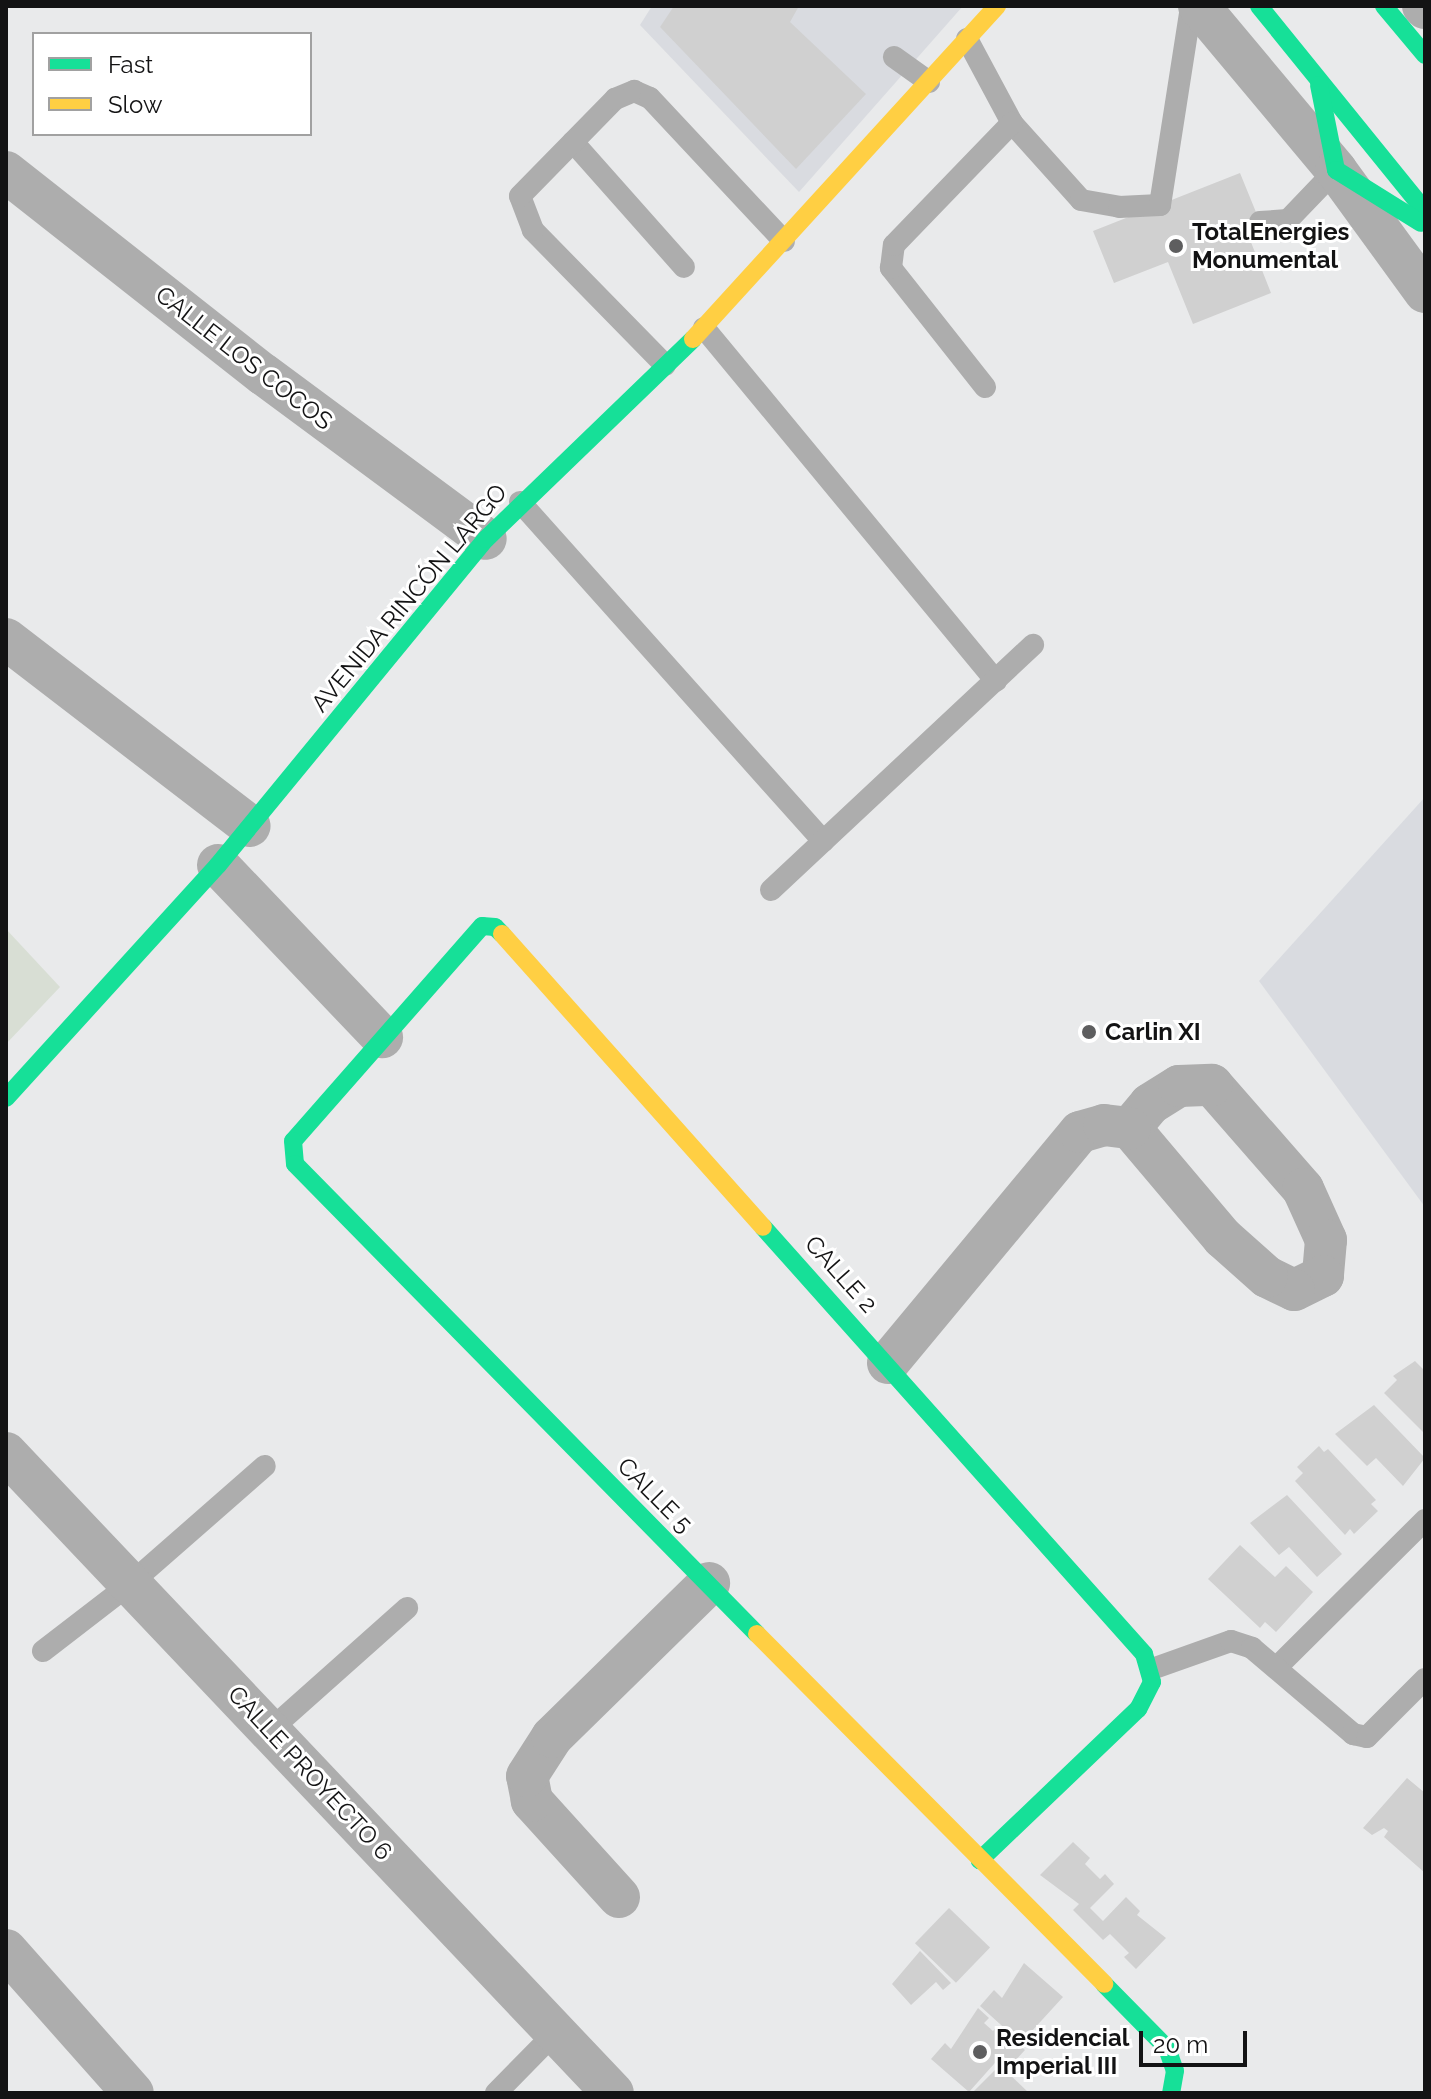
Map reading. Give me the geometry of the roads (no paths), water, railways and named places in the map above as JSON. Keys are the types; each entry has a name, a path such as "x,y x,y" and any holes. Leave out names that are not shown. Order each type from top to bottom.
{"main road":[{"name":"AVENIDA RINCÓN LARGO","path":"6,1098 218,865 486,539 520,502 704,328 997,6"},
{"path":"1259,6 1425,211"},
{"path":"1384,6 1425,55"},
{"path":"1318,79 1336,170 1425,226"},
{"name":"CALLE 2","path":"382,1037 482,926 495,927 1083,1582 1152,1669"},
{"name":"CALLE 5","path":"382,1037 293,1141 295,1164 1167,2048 1175,2071 1171,2093"},
{"path":"980,1860 1138,1709 1152,1682 1152,1669"}],"street":[{"path":"1199,6 1336,170 1425,292"},
{"name":"CALLE LOS COCOS","path":"6,172 263,374 486,539"},
{"path":"6,639 250,826"},
{"path":"218,865 382,1037"},
{"path":"888,1363 1080,1132 1104,1125 1130,1128 1223,1238 1267,1277 1294,1290 1323,1276 1326,1240 1303,1189 1212,1085 1179,1086 1150,1104 1130,1128"},
{"name":"CALLE PROYECTO 6","path":"6,1453 613,2093"},
{"path":"619,1897 532,1801 527,1776 552,1737 709,1583"},
{"path":"6,1950 133,2093"}],"lane":[{"path":"967,39 1012,123 1081,200 1119,207 1160,205 1191,6"},
{"path":"894,57 929,82"},
{"path":"665,365 523,214 520,196 615,99 634,91 650,98 784,241"},
{"path":"985,387 891,268 894,245 1012,123"},
{"path":"573,142 684,267"},
{"path":"1260,222 1288,220 1336,170"},
{"path":"704,328 996,681"},
{"path":"520,502 823,841"},
{"path":"771,890 1033,645"},
{"path":"43,1651 130,1584 265,1466"},
{"path":"1276,1668 1425,1520"},
{"path":"269,1731 407,1608"},
{"path":"1152,1669 1231,1641 1252,1648 1353,1734 1367,1737 1425,1679"},
{"path":"496,2093 556,2032"}],"place":[{"name":"TotalEnergies Monumental","path":"1176,246"},
{"name":"Carlin XI","path":"1089,1032"},
{"name":"Residencial Imperial III","path":"980,2052"}]}
